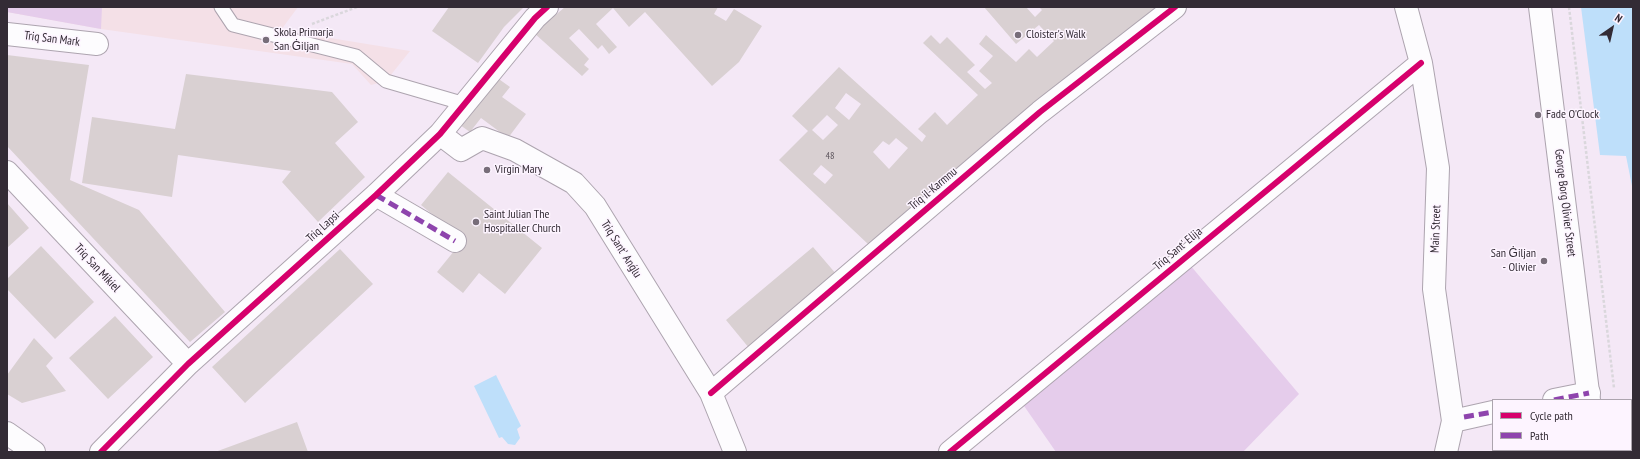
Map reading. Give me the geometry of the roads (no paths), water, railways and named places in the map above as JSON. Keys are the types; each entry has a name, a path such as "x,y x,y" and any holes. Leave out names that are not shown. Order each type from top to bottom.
{"street":[{"name":"Triq Lapsi","path":"101,452 188,364 376,195 440,134 535,18 547,7"},
{"name":"Triq il-Karmnu","path":"711,393 1040,112 1175,7"},
{"name":"Main Street","path":"1406,7 1421,63 1438,168 1434,289 1458,419 1446,452"},
{"name":"George Borg Olivier Street","path":"1540,7 1589,397"},
{"name":"Triq San Mark","path":"7,34 96,44"},
{"name":"Triq Sant' Elija","path":"950,452 1421,63"},
{"name":"Triq Sant' Anǵlu","path":"440,134 461,150 482,138 515,150 574,183 595,206 711,393 735,452"},
{"name":"Triq San Mikiel","path":"7,172 188,364"},
{"path":"376,195 455,241"},
{"path":"1566,399 1589,397"},
{"path":"1458,419 1492,412"},
{"path":"7,433 34,452"}],"lane":[{"path":"221,7 233,26 356,56 386,81 465,104"}],"water":[{"path":"1581,7 1633,7 1633,191 1626,156 1600,155"},
{"path":"496,375 521,426 517,429 520,438 515,445 508,444 502,437 499,438 474,386"}],"place":[{"name":"Cloister's Walk","path":"1018,35"},
{"name":"Skola Primarja San Ġiljan","path":"266,40"},
{"name":"Fade O'Clock","path":"1538,115"},
{"name":"Virgin Mary","path":"487,170"},
{"name":"Saint Julian The Hospitaller Church","path":"476,222"},
{"name":"San Ġiljan - Olivier","path":"1544,261"}]}
